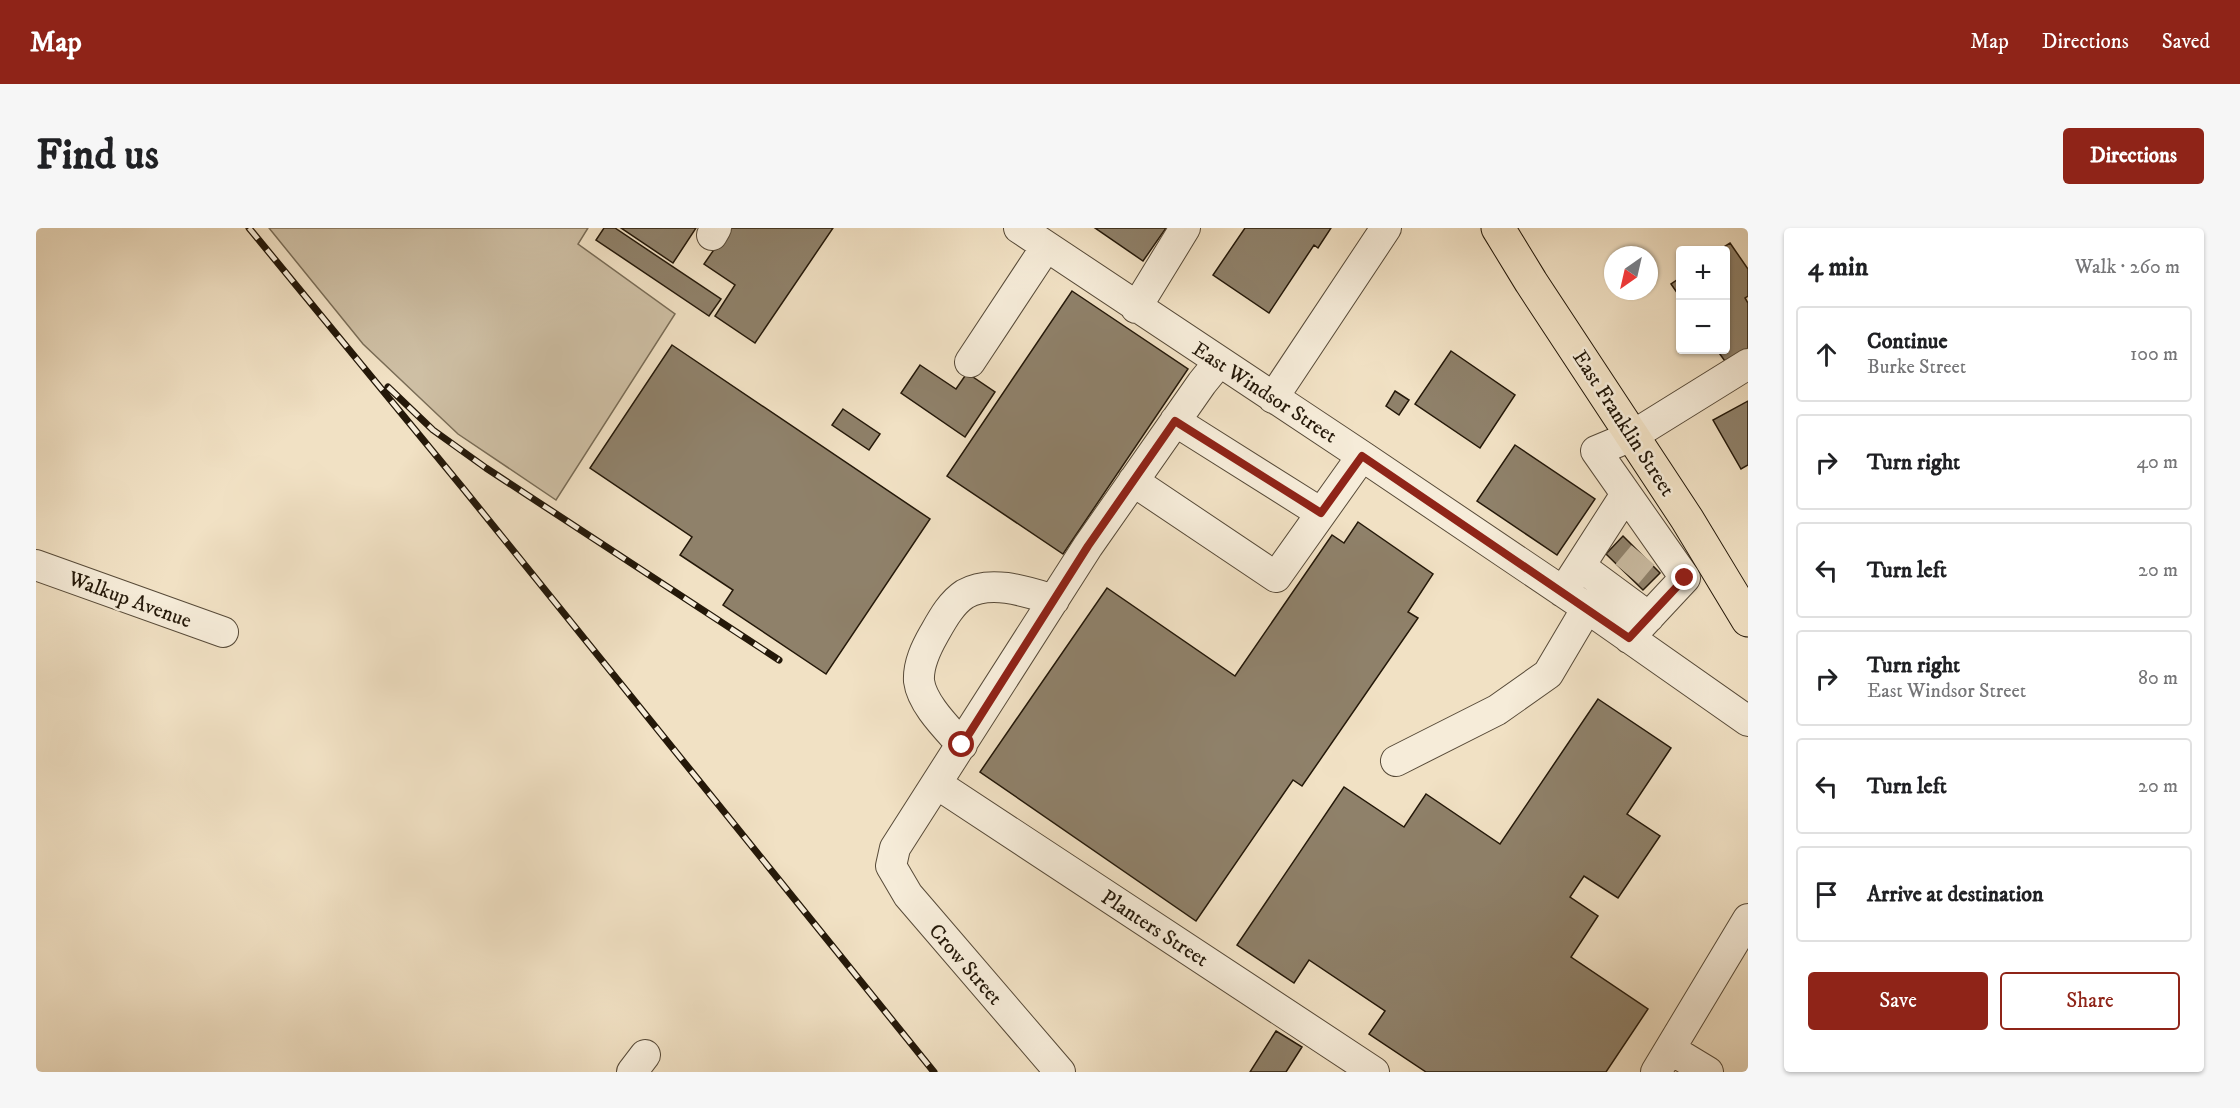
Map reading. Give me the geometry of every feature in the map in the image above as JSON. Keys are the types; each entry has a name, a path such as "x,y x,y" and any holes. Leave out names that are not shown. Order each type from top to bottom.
{"main road":[{"name":"East Franklin Street","path":"1498,228 1748,620"}],"street":[{"name":"East Windsor Street","path":"1018,228 1575,600 1639,628 1748,721"},
{"path":"1136,308 1185,228"},
{"path":"1273,398 1386,228"},
{"path":"970,362 1046,247"},
{"path":"937,784 1133,481 1219,362"},
{"path":"1639,628 1635,565 1626,494 1596,451 1632,436 1748,364"},
{"path":"1175,421 1321,513"},
{"path":"1133,481 1276,577 1362,456"},
{"path":"1396,761 1497,710 1548,674 1575,600 1580,566 1626,494"},
{"path":"1639,628 1685,578 1714,564"},
{"name":"Walkup Avenue","path":"36,565 223,632"},
{"path":"1580,566 1635,565 1685,578"},
{"path":"962,745 930,707 919,681 923,652 944,616 965,595 984,588 1018,590 1054,600"},
{"name":"Crow Street","path":"937,784 895,848 891,866 908,895 1060,1072"},
{"name":"Planters Street","path":"937,784 1374,1072"},
{"path":"1708,1072 1663,1060 1748,919"}],"shaded area":[{"path":"269,228 588,228 578,244 675,314 556,500 458,434 363,344"}],"building":[{"path":"604,228 615,228 721,299 709,316 596,240"},
{"path":"621,228 696,228 673,263"},
{"path":"729,228 833,228 755,343 715,316 735,285 704,264"},
{"path":"1095,228 1166,228 1143,261"},
{"path":"1245,228 1331,228 1318,248 1314,245 1269,313 1213,275"},
{"path":"1730,243 1748,269 1748,296 1745,298 1748,303 1748,350 1727,364 1720,354 1730,354 1730,246 1725,246"},
{"path":"1676,281 1676,291 1671,284"},
{"path":"1072,291 1188,369 1063,554 947,476"},
{"path":"672,345 930,519 826,674 723,605 733,590 680,555 692,537 590,468"},
{"path":"1451,351 1515,395 1480,448 1415,404"},
{"path":"920,365 956,389 967,373 995,392 965,437 901,393"},
{"path":"1395,391 1409,400 1399,415 1386,406"},
{"path":"1748,401 1748,465 1741,469 1713,420"},
{"path":"843,409 880,434 869,450 832,425"},
{"path":"1515,445 1595,499 1557,555 1477,501"},
{"path":"1358,522 1433,574 1408,612 1418,618 1302,786 1293,780 1196,921 980,772 1107,588 1235,676 1332,535 1344,543"},
{"path":"1623,536 1660,573 1643,590 1606,554"},
{"path":"1598,699 1671,748 1627,814 1660,836 1618,898 1584,876 1570,897 1598,916 1571,957 1648,1009 1606,1072 1426,1072 1369,1034 1385,1011 1309,960 1294,983 1237,945 1344,787 1404,827 1426,794 1500,844"},
{"path":"1276,1031 1302,1047 1286,1072 1250,1072"}],"tunnel":[{"path":"1627,574 1643,555"}],"railway":[{"path":"249,228 462,487 934,1072"},
{"path":"388,387 433,430 486,468 779,660"}],"route":[{"path":"962,745 1088,546 1175,421 1321,513 1362,456 1629,638 1685,578"}]}
